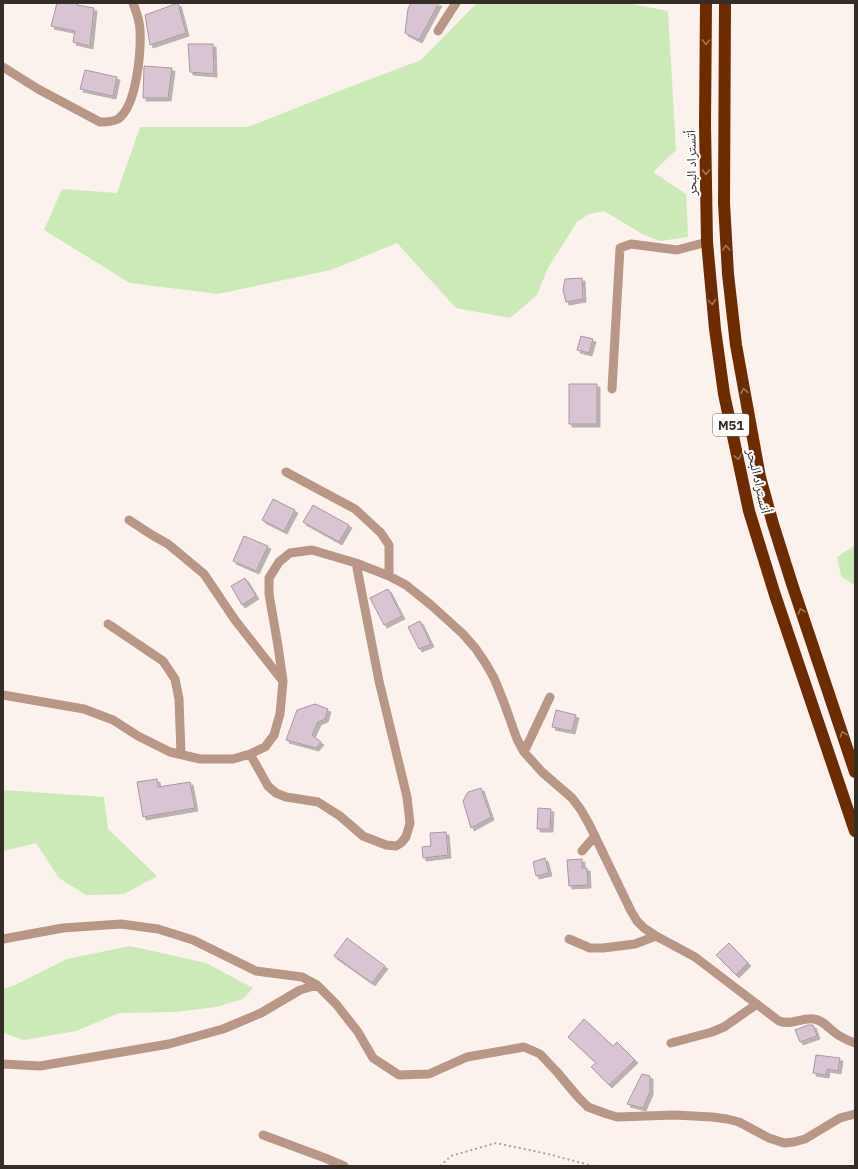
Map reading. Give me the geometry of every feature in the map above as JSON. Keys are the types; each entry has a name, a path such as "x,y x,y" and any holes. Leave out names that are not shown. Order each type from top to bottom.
{"highway":[{"name":"أتستراد البحر","path":"706,3 705,124 707,242 715,329 724,394 749,510 775,595 855,831"},
{"name":"أتستراد البحر","path":"725,3 724,203 728,274 737,352 760,477 773,524 855,772"}],"street":[{"path":"3,67 38,89 100,122 108,122 117,119 123,114 130,103 138,72 140,29 133,3"},
{"path":"438,32 456,3"},
{"path":"612,389 620,248 630,244 677,250 707,242"},
{"path":"286,472 356,510 381,533 389,545 389,576"},
{"path":"129,520 168,544 204,574 235,620 283,681"},
{"path":"3,694 84,709 113,720 138,736 170,752 200,759 233,759 250,754 265,747 274,735 280,714 283,681 269,594 269,578 279,562 290,553 312,550 356,563 389,576 406,585 431,605 463,634 476,649 494,678 517,739 524,752 542,772 572,798 595,836 637,921 656,936 695,957 779,1021 787,1023 815,1019 839,1036 855,1043"},
{"path":"250,754 268,786 276,793 286,797 318,802 340,816 363,836 386,845 396,846 406,837 410,823 407,797 379,681 356,563"},
{"path":"108,624 163,661 175,679 179,699 181,754"},
{"path":"524,752 550,697"},
{"path":"582,851 595,836"},
{"path":"3,939 63,928 121,924 158,929 193,940 256,971 302,977 317,985 341,1009 358,1032 373,1058 399,1076 429,1074 467,1057 524,1048 540,1054 588,1107 616,1117 675,1115 728,1119 739,1122 769,1138 784,1143 805,1139 840,1118 855,1114"},
{"path":"569,939 590,948 603,948 635,944 656,936"},
{"path":"3,1064 40,1066 169,1044 223,1029 260,1013 300,990 317,985"},
{"path":"671,1043 712,1032 724,1027 757,1004"},
{"path":"263,1135 344,1166"}],"path":[{"path":"440,1166 451,1156 496,1143 548,1154 593,1166"}],"green space":[{"path":"478,3 627,3 668,11 676,150 653,172 686,194 688,237 660,241 644,235 604,211 589,214 577,222 548,268 537,295 510,318 456,308 397,243 331,270 218,294 130,283 44,230 62,189 117,193 140,127 248,127 421,60"},
{"path":"855,545 855,586 841,576 837,557"},
{"path":"3,790 104,797 108,829 157,876 124,894 86,895 59,878 36,843 3,851"},
{"path":"130,946 206,963 253,988 243,999 216,1007 175,1012 119,1013 76,1031 24,1040 3,1033 3,989 15,985 67,959"}],"building":[{"path":"57,3 78,3 77,5 94,8 90,46 73,42 75,31 51,26"},
{"path":"178,3 186,33 150,45 145,15"},
{"path":"411,3 439,3 419,40 405,33 408,9"},
{"path":"188,44 213,44 214,74 190,72"},
{"path":"144,66 172,68 168,98 143,98"},
{"path":"85,70 117,77 113,96 80,89"},
{"path":"582,278 583,299 566,302 563,290 565,279"},
{"path":"581,336 593,339 589,353 577,350"},
{"path":"569,384 597,384 597,424 569,424"},
{"path":"273,499 295,510 284,531 262,520"},
{"path":"313,505 349,525 339,542 303,522"},
{"path":"244,536 268,546 256,571 233,561"},
{"path":"245,578 256,596 242,605 231,586"},
{"path":"388,589 402,616 384,625 370,598"},
{"path":"420,621 431,644 419,649 408,627"},
{"path":"315,704 328,709 325,719 318,722 312,735 321,742 316,748 286,740 297,710"},
{"path":"556,710 576,715 572,731 552,727"},
{"path":"157,779 158,787 190,782 195,808 143,817 137,782"},
{"path":"481,788 491,817 471,828 463,801 468,792"},
{"path":"538,808 551,809 550,829 537,829"},
{"path":"446,832 448,855 423,858 422,847 431,846 430,833"},
{"path":"545,858 549,873 536,876 533,862"},
{"path":"582,859 582,868 587,868 588,885 569,886 567,860"},
{"path":"347,938 385,966 372,983 334,956"},
{"path":"729,943 748,963 736,975 716,955"},
{"path":"584,1019 613,1046 617,1042 635,1060 609,1085 591,1067 596,1063 568,1037"},
{"path":"808,1025 813,1025 817,1036 800,1042 795,1030"},
{"path":"816,1055 840,1058 838,1071 827,1069 826,1075 813,1073"},
{"path":"642,1074 650,1076 650,1092 643,1108 627,1104"}]}
